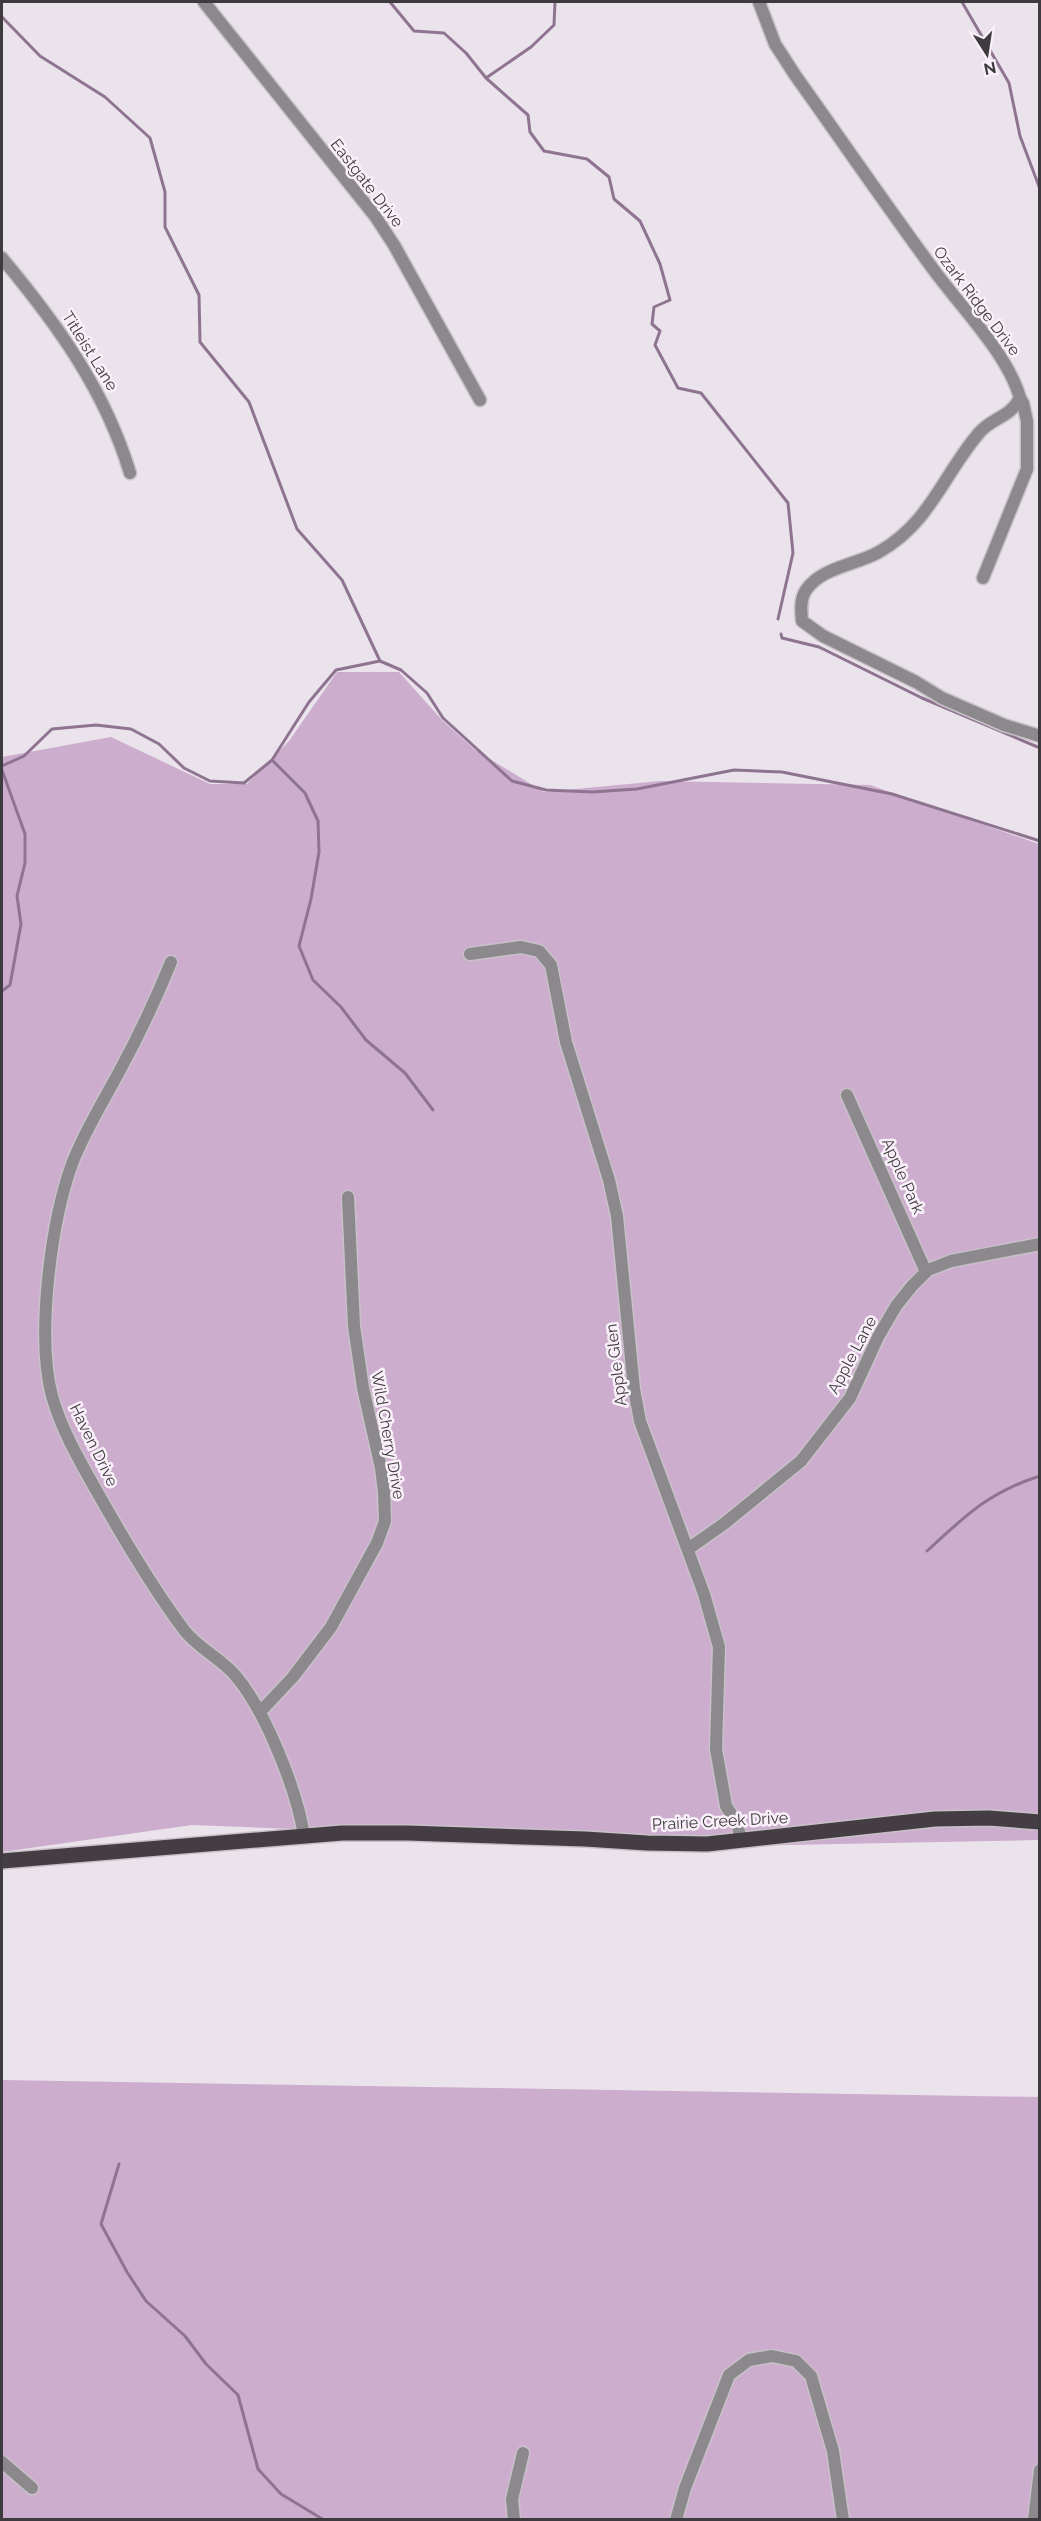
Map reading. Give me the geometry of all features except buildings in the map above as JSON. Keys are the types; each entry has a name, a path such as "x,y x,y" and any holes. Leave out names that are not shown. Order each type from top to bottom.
{"main road":[{"name":"Prairie Creek Drive","path":"2,1861 366,1832 585,1839 647,1844 707,1844 935,1819 989,1818 1040,1822"}],"street":[{"name":"Eastgate Drive","path":"204,2 375,216 394,244 480,400"},
{"name":"Ozark Ridge Drive","path":"759,2 775,44 795,75 938,275 1002,360 1016,383 1027,421 1027,469 983,578"},
{"name":"Titleist Lane","path":"2,258 53,321 93,383 121,441 130,472"},
{"path":"1020,398 1013,410 981,430 966,449 936,498 919,519 878,553 819,578 805,591 801,607 802,621 823,636 916,682 942,698 1004,725 1040,736"},
{"name":"Apple Glen","path":"470,954 521,947 539,951 551,965 566,1042 609,1180 617,1216 634,1389 640,1421 688,1549 713,1622 719,1647 716,1749 726,1806 737,1823 741,1840"},
{"name":"Haven Drive","path":"171,962 124,1063 73,1162 62,1201 54,1241 46,1321 47,1357 52,1394 62,1425 140,1567 189,1637 233,1673 260,1712 293,1793 304,1836"},
{"name":"Apple Park","path":"847,1095 904,1217 926,1272"},
{"name":"Wild Cherry Drive","path":"260,1712 293,1677 331,1627 377,1543 385,1521 381,1468 363,1388 354,1326 348,1197"},
{"name":"Apple Lane","path":"688,1549 725,1523 801,1461 850,1398 878,1337 896,1306 926,1272 951,1261 1040,1244"},
{"path":"676,2520 685,2488 729,2375 749,2360 772,2356 796,2361 811,2376 833,2451 843,2520"},
{"path":"514,2520 512,2499 523,2453"},
{"path":"2,2462 32,2488"},
{"path":"1034,2520 1040,2470"}],"shaded area":[{"path":"337,672 399,672 442,720 475,750 544,792 660,781 870,785 1039,844 1039,1840 739,1846 192,1825 2,1852 2,757 111,737 210,784 247,784 289,741"},
{"path":"2,2080 1039,2097 1039,2519 2,2519"}],"waterway":[{"path":"390,2 414,31 444,33 466,53 486,78 528,115 530,132 544,151 587,159 609,177 614,199 640,221 660,264 670,300 654,307 652,324 660,331 655,345 678,388 701,393 788,503 793,553 778,619"},
{"path":"486,78 531,47 554,25 555,2"},
{"path":"962,2 1009,83 1020,136 1040,189"},
{"path":"2,17 40,56 105,97 150,138 165,192 165,227 199,295 200,342 249,402 297,529 342,580 380,661"},
{"path":"781,634 782,638 819,647 922,698 1040,748"},
{"path":"2,766 24,756 52,729 96,725 131,729 159,744 184,768 210,781 244,783 272,760 309,702 336,670 380,661 401,670 427,693 443,718 512,781 546,790 592,792 637,789 734,770 782,772 892,794 1040,841"},
{"path":"273,761 305,793 318,821 319,852 311,899 299,946 313,980 341,1007 366,1040 405,1073 433,1110"},
{"path":"2,770 25,834 25,863 17,896 21,924 10,985 2,991"},
{"path":"927,1551 979,1506 1022,1482 1040,1476"},
{"path":"119,2164 101,2224 127,2272 146,2301 185,2336 206,2364 238,2395 258,2469 281,2494 324,2520"}]}
